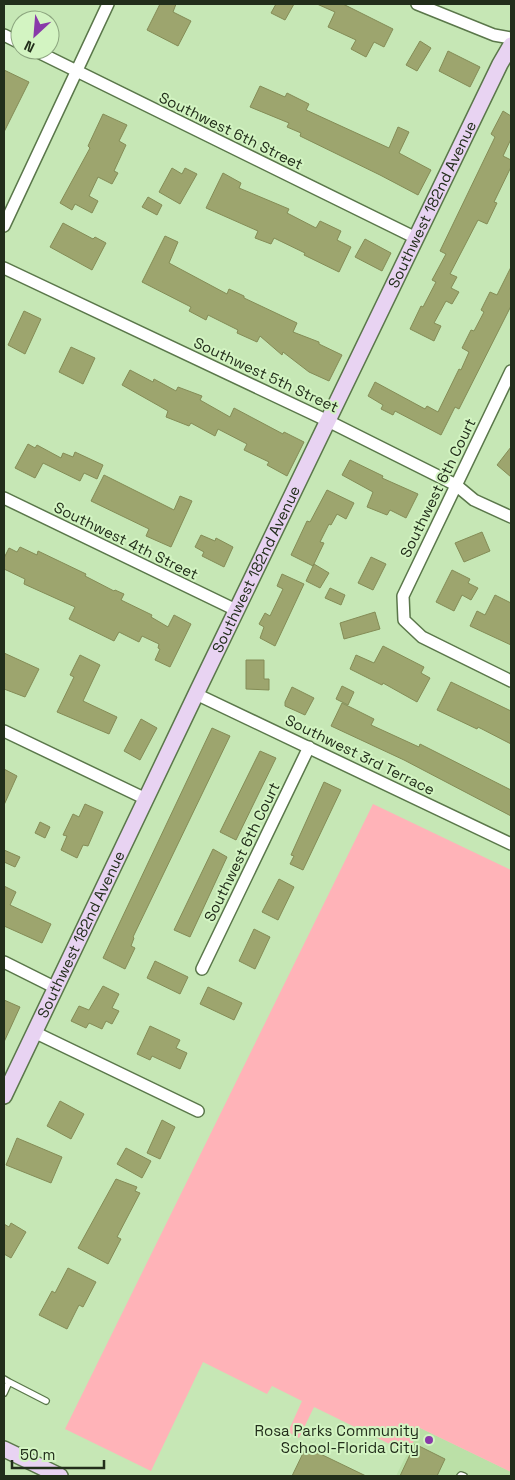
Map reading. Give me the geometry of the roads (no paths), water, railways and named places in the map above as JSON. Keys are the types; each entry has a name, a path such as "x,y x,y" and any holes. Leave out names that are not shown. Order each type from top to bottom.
{"street":[{"path":"4,226 108,4"},
{"path":"417,4 494,35 511,38"},
{"name":"Southwest 182nd Avenue","path":"4,1096 236,610 511,45"},
{"name":"Southwest 6th Street","path":"54,60 416,238"},
{"name":"Southwest 5th Street","path":"4,268 328,421 456,485 474,500 511,518"},
{"name":"Southwest 6th Court","path":"511,370 403,596 404,620 422,637 511,681"},
{"name":"Southwest 4th Street","path":"4,498 236,610"},
{"name":"Southwest 3rd Terrace","path":"196,694 511,844"},
{"path":"4,731 146,799"},
{"name":"Southwest 6th Court","path":"202,969 309,747"},
{"path":"4,962 56,988"},
{"path":"34,1032 198,1111"},
{"path":"4,1450 36,1468 60,1476"}],"lane":[{"path":"4,1393 6,1380 46,1401"},
{"path":"460,1476 464,1476"}],"place":[{"name":"Rosa Parks Community School-Florida City","path":"429,1440"}]}
